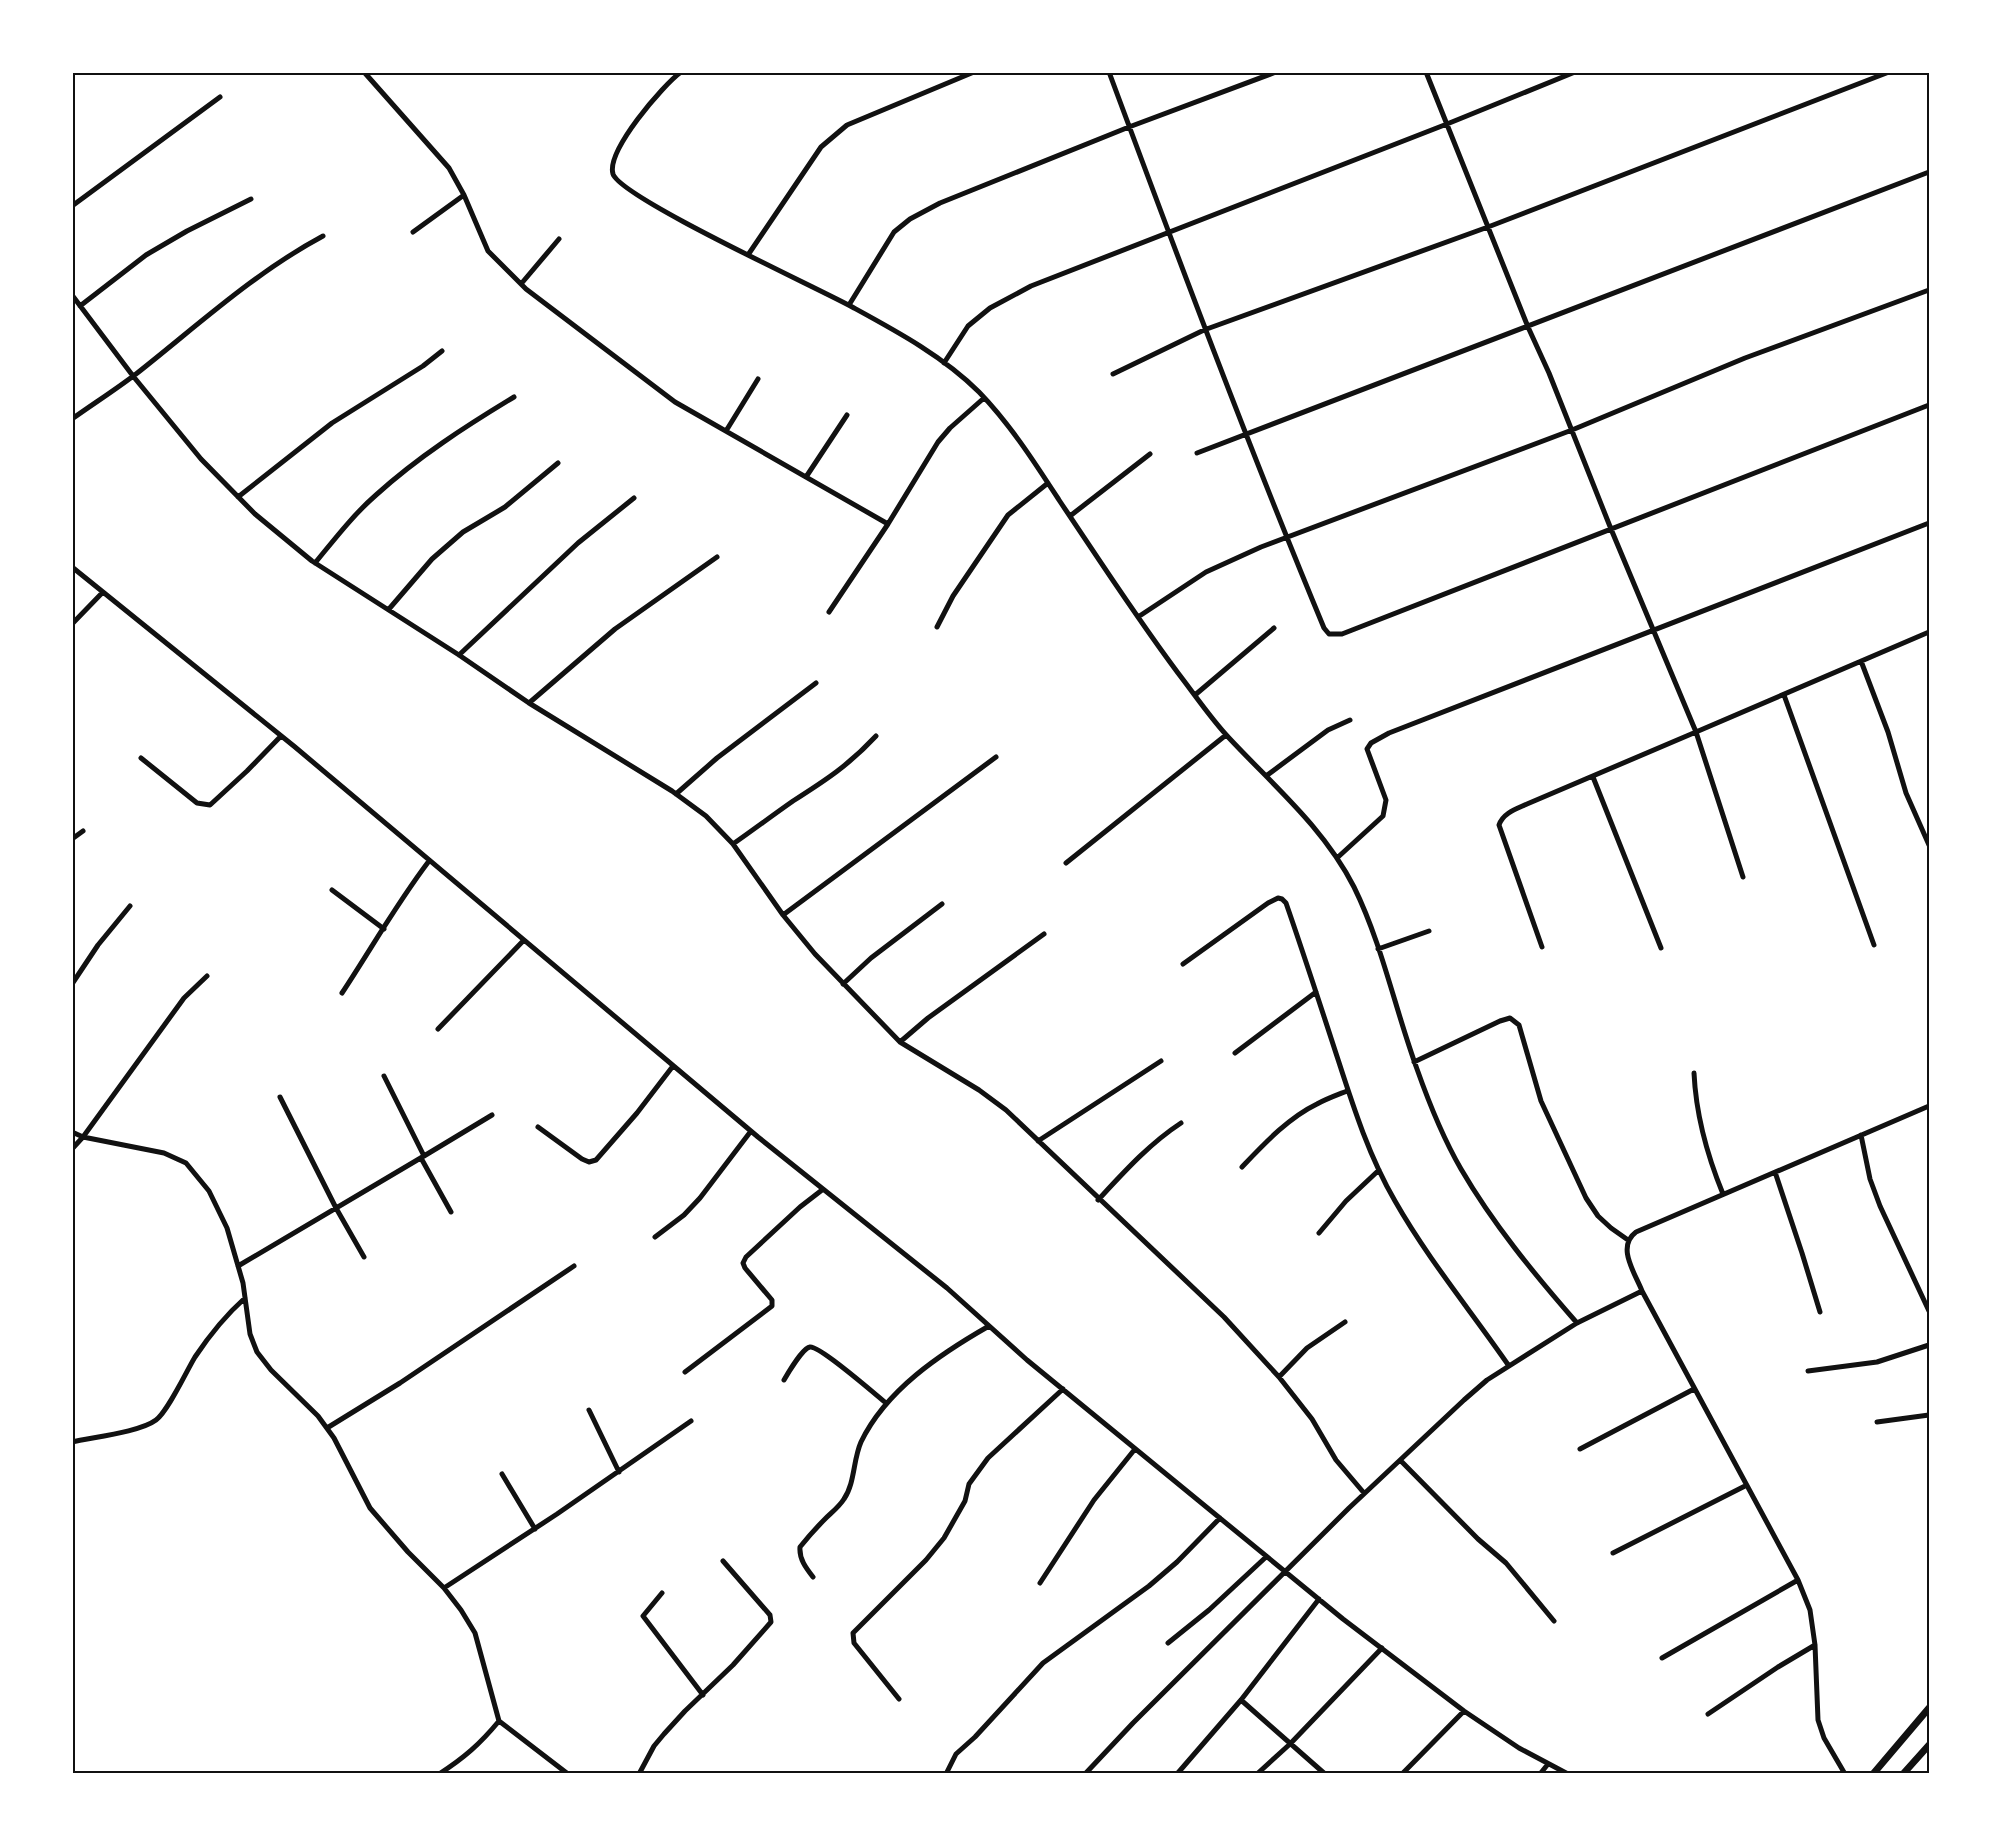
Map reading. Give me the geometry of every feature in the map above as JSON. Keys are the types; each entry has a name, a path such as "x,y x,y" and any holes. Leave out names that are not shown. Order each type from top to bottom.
{"main road":[{"path":"1873,1774 1929,1708"},
{"path":"1903,1774 1929,1745"}],"street":[{"path":"364,72 449,168 464,195 488,251 521,284 675,402 888,524"},
{"path":"681,72 663,87 631,128 616,153 612,168 619,183 748,255 849,305 901,335 944,363 984,398 1020,443 1138,617 1226,735 1310,820 1337,858 1353,885 1368,919 1414,1062 1441,1129 1460,1168 1544,1286 1577,1323"},
{"path":"748,255 820,147 848,125 974,72"},
{"path":"1109,72 1204,330 1248,435 1286,538 1324,628 1329,634 1342,634 1929,405"},
{"path":"849,305 894,232 909,219 940,203 1129,127 1276,72"},
{"path":"1426,72 1528,327 1549,372 1652,630 1696,732 1743,877"},
{"path":"944,363 968,326 990,308 1031,286 1575,72"},
{"path":"1113,374 1204,330 1488,227 1889,72"},
{"path":"72,206 220,97"},
{"path":"1197,453 1929,172"},
{"path":"413,232 464,195"},
{"path":"80,306 146,255 187,231 251,199"},
{"path":"72,418 133,376 261,274 288,255 323,236"},
{"path":"521,284 559,239"},
{"path":"1138,617 1206,572 1261,547 1572,430 1745,358 1929,290"},
{"path":"73,299 201,459 255,514 315,563 389,609 530,703 676,794 706,816 733,844 783,915 815,954 900,1042 979,1090 1006,1110 1098,1200 1224,1317 1279,1377 1312,1419 1336,1460 1364,1493"},
{"path":"238,497 332,423 423,366 442,351"},
{"path":"726,431 758,379"},
{"path":"315,563 375,495 464,428 514,397"},
{"path":"829,612 888,524 938,442 950,428 984,398"},
{"path":"806,477 847,415"},
{"path":"1070,516 1150,454"},
{"path":"389,609 432,559 463,532 505,507 558,463"},
{"path":"937,627 953,596 1008,515 1048,483"},
{"path":"459,655 578,543 634,498"},
{"path":"1337,858 1383,816 1386,800 1367,748 1371,743 1389,733 1929,523"},
{"path":"530,703 615,629 717,557"},
{"path":"72,567 280,736 822,1190 947,1288 1062,1389 1266,1557 1464,1711 1519,1749 1568,1774"},
{"path":"72,624 103,592"},
{"path":"1195,694 1274,628"},
{"path":"1542,947 1499,825 1501,819 1527,804 1929,632"},
{"path":"1861,661 1888,732 1906,793 1929,845"},
{"path":"676,794 717,758 816,683"},
{"path":"1784,695 1874,945"},
{"path":"1266,776 1328,730 1350,720"},
{"path":"1066,863 1226,735"},
{"path":"141,758 197,803 210,805 280,736"},
{"path":"733,844 833,776 857,757 876,736"},
{"path":"783,915 996,757"},
{"path":"1593,777 1661,948"},
{"path":"72,839 83,831"},
{"path":"342,993 407,891 429,861"},
{"path":"332,890 384,929"},
{"path":"1183,964 1268,903 1278,898 1286,903 1347,1091 1379,1170 1425,1250 1509,1366"},
{"path":"843,984 871,958 942,904"},
{"path":"72,984 98,945 130,906"},
{"path":"1378,949 1429,931"},
{"path":"900,1042 928,1018 1044,934"},
{"path":"438,1029 524,940"},
{"path":"72,1149 184,998 207,976"},
{"path":"1235,1053 1316,992"},
{"path":"1414,1062 1500,1021 1510,1018 1515,1020 1519,1025 1541,1101 1586,1198 1598,1216 1628,1240"},
{"path":"1038,1141 1161,1061"},
{"path":"538,1127 582,1159 589,1162 596,1160 637,1113 673,1066"},
{"path":"1694,1073 1703,1139 1723,1194"},
{"path":"384,1076 451,1212"},
{"path":"1242,1167 1293,1119 1316,1104 1347,1091"},
{"path":"280,1097 336,1209 364,1257"},
{"path":"1845,1774 1824,1738 1818,1720 1815,1645 1810,1610 1798,1580 1745,1486 1642,1291 1626,1252 1628,1240 1636,1232 1929,1106"},
{"path":"238,1266 492,1115"},
{"path":"1098,1200 1124,1171 1163,1134 1181,1123"},
{"path":"655,1237 684,1215 700,1198 751,1131"},
{"path":"72,1132 83,1137 164,1153 186,1163 209,1191 227,1228 245,1298 250,1334 257,1352 271,1370 318,1416 327,1428 370,1508 408,1552 444,1588 461,1610 475,1633 499,1721 568,1774"},
{"path":"1861,1136 1870,1179 1880,1206 1929,1311"},
{"path":"1319,1233 1346,1200 1379,1170"},
{"path":"1775,1172 1803,1253 1820,1312"},
{"path":"685,1372 772,1306 772,1300 743,1263 761,1243 822,1190"},
{"path":"327,1428 400,1383 574,1266"},
{"path":"1084,1774 1364,1493 1487,1380 1577,1323 1642,1291"},
{"path":"72,1442 144,1426 164,1414 196,1356 230,1311 245,1298"},
{"path":"1279,1377 1307,1348 1345,1322"},
{"path":"813,1577 803,1564 800,1547 844,1500 855,1470 859,1447 869,1426 886,1403 938,1359 989,1326"},
{"path":"1808,1371 1877,1362 1929,1345"},
{"path":"784,1380 804,1351 808,1347 814,1347 886,1403"},
{"path":"899,1699 854,1643 853,1633 926,1560 944,1538 965,1501 969,1484 988,1458 1062,1389"},
{"path":"1580,1449 1694,1389"},
{"path":"589,1410 619,1472"},
{"path":"1877,1422 1929,1415"},
{"path":"444,1588 535,1529 691,1421"},
{"path":"1040,1583 1094,1500 1135,1449"},
{"path":"1401,1461 1478,1539 1506,1563 1554,1621"},
{"path":"502,1474 535,1529"},
{"path":"1613,1553 1745,1486"},
{"path":"946,1774 956,1754 975,1737 1043,1663 1149,1586 1177,1562 1220,1518"},
{"path":"1168,1643 1209,1610 1266,1557"},
{"path":"639,1774 654,1746 664,1734 733,1665 771,1622 770,1615 723,1561"},
{"path":"1662,1658 1798,1580"},
{"path":"662,1593 643,1613 644,1619 703,1695"},
{"path":"1177,1774 1241,1700 1319,1599"},
{"path":"1708,1714 1815,1645"},
{"path":"1257,1774 1290,1744 1382,1648"},
{"path":"1241,1700 1325,1774"},
{"path":"1402,1774 1464,1711"},
{"path":"439,1774 477,1747 499,1721"},
{"path":"1540,1774 1548,1764"}]}
